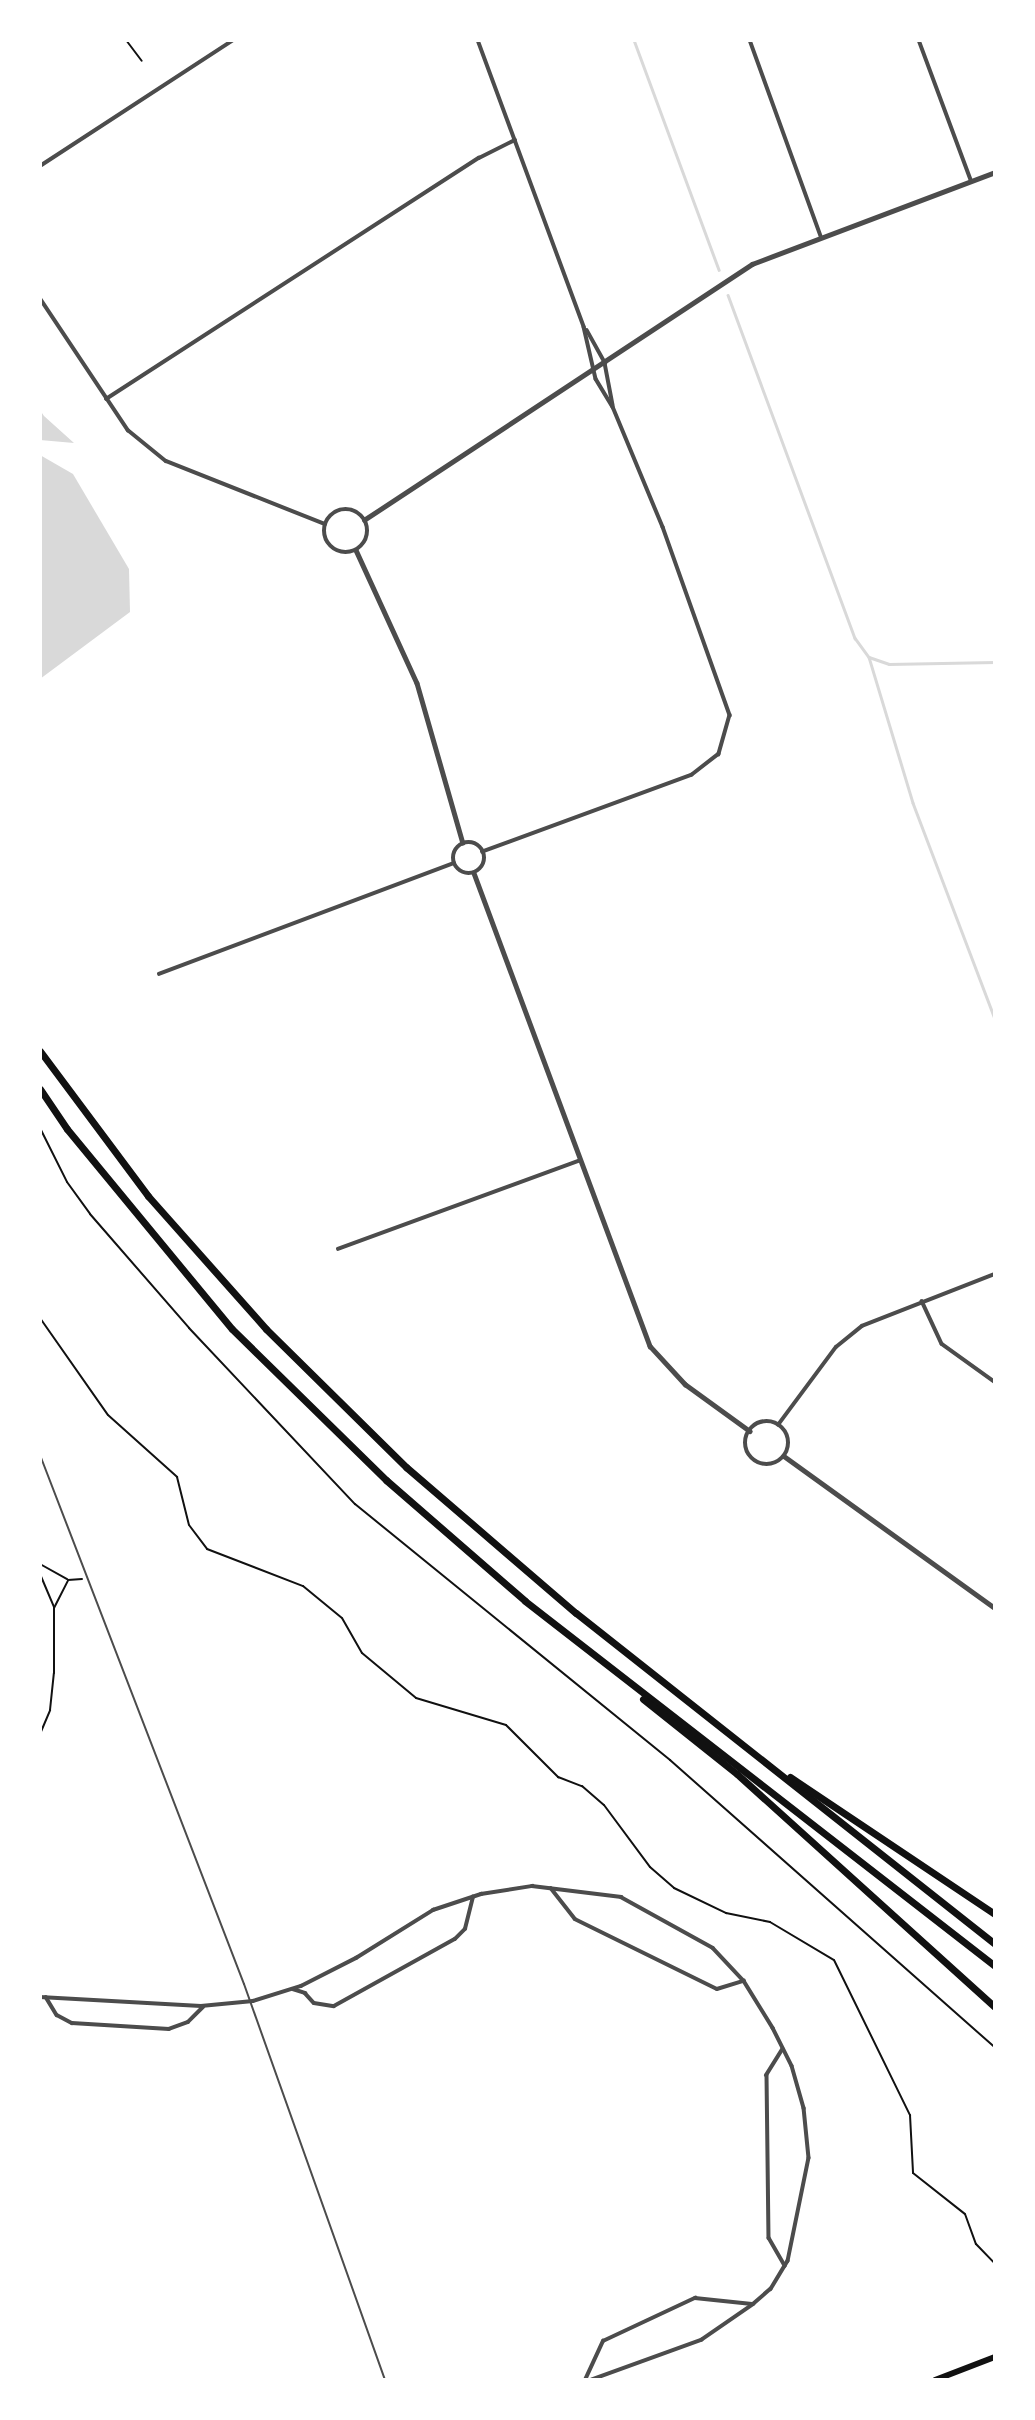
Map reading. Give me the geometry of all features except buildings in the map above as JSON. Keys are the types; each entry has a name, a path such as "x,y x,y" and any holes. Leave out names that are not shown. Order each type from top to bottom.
{"highway":[{"path":"41,1052 148,1196 265,1329 487,1539 745,1748 995,1944"},
{"path":"40,1089 82,1149 232,1329 386,1480 471,1556 737,1774 995,2007"},
{"path":"471,1556 995,1966"},
{"path":"745,1748 995,1914"},
{"path":"935,2380 995,2357"}],"street":[{"path":"40,166 233,40"},
{"path":"478,40 584,327 593,370 613,407 725,694 730,728 719,754 692,775 483,852"},
{"path":"750,40 821,236"},
{"path":"919,40 971,180"},
{"path":"106,399 478,158 516,141"},
{"path":"364,520 704,298 741,270 821,236 995,172"},
{"path":"40,298 128,430 166,461 325,524"},
{"path":"584,327 605,363 613,407"},
{"path":"345,509 364,520 367,535 356,550 346,553 333,549 325,538 325,524 332,514 345,509"},
{"path":"356,550 417,683 463,843"},
{"path":"463,843 477,845 483,852 482,866 474,873 464,873 454,863 454,853 463,843"},
{"path":"159,974 454,863"},
{"path":"474,873 650,1346 685,1384 750,1431"},
{"path":"338,1249 579,1161"},
{"path":"778,1425 835,1347 862,1326 995,1274"},
{"path":"922,1301 942,1344 995,1382"},
{"path":"760,1423 778,1425 789,1441 784,1456 767,1465 754,1461 745,1443 750,1431 760,1423"},
{"path":"784,1456 995,1608"},
{"path":"43,1997 205,2005 249,2002 291,1989 356,1958 433,1910 473,1897 532,1886 621,1897 713,1948 744,1981 783,2049 804,2108 810,2158 801,2210 785,2266 754,2304 702,2340 592,2380"},
{"path":"551,1887 575,1919 717,1989 744,1981"},
{"path":"291,1989 305,1993 314,2003 334,2006 455,1939 465,1929 473,1897"},
{"path":"43,1997 57,2015 72,2023 169,2029 188,2022 205,2005"},
{"path":"783,2049 767,2075 769,2238 785,2266"},
{"path":"585,2380 603,2341 695,2298 754,2304"}],"lane":[{"path":"40,1455 249,2002 384,2380"}],"path":[{"path":"125,40 142,61"},
{"path":"40,1128 67,1182 90,1214 189,1328 355,1504 741,1821 995,2048"},
{"path":"40,1318 108,1415 177,1477 189,1525 207,1549 303,1586 342,1618 362,1653 416,1698 506,1725 558,1777 583,1786 604,1805 650,1867 674,1888 726,1913 770,1922 834,1960 910,2115 914,2174 965,2214 976,2245 995,2264"},
{"path":"40,1564 68,1580 88,1579"},
{"path":"40,1574 54,1608 54,1672 50,1710 40,1734"},
{"path":"54,1608 68,1580"}],"shaded area":[{"path":"40,410 44,416 74,443 40,440"},
{"path":"40,455 73,474 129,569 130,612 40,679"}],"waterway":[{"path":"634,40 719,270"},
{"path":"728,295 855,638 869,657 889,664 995,662"},
{"path":"869,657 913,803 995,1019"}]}
